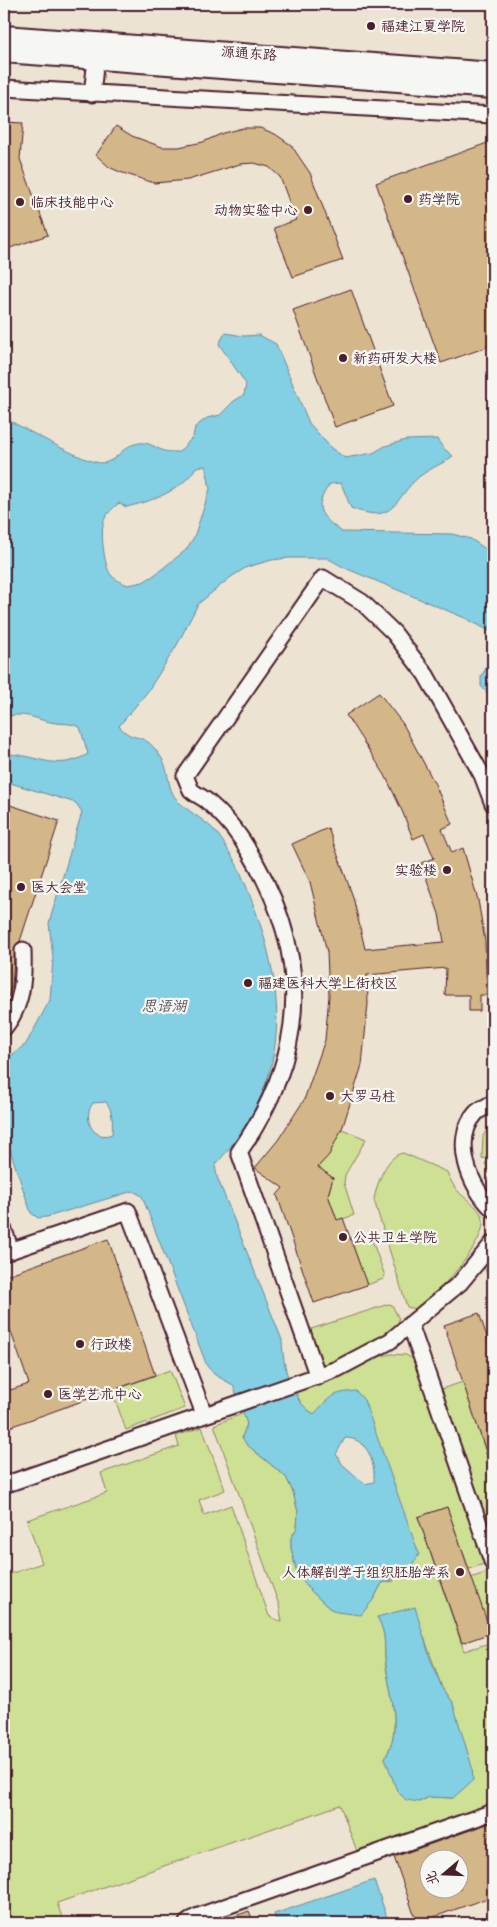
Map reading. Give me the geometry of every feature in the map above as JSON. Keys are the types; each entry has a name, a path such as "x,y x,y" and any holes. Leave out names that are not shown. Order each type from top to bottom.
{"main road":[{"name":"源通东路","path":"4,36 493,73"},
{"name":"源通东路","path":"4,52 493,88"}],"street":[{"path":"92,94 96,59"},
{"path":"4,88 493,115"},
{"path":"318,1377 239,1152 280,1079 293,1022 295,985 289,948 279,915 262,875 243,842 231,824 191,790 185,776 323,578 362,602 394,633 421,668 482,775 493,804"},
{"path":"4,1028 18,1005 24,976 24,950"},
{"path":"493,1103 476,1113 467,1131 464,1148 466,1164 476,1188 493,1209"},
{"path":"4,1230 7,1252 128,1211 204,1414"},
{"path":"4,1485 204,1414 318,1377 390,1341 460,1283 493,1243"},
{"path":"410,1324 493,1564"},
{"path":"187,1923 196,1918 493,1812"}],"green space":[{"path":"493,1120 492,1156 482,1159 483,1136"},
{"path":"342,1129 366,1139 345,1175 344,1183 354,1215 337,1221 328,1195 333,1178 318,1167"},
{"path":"403,1153 447,1172 459,1193 480,1212 483,1226 471,1252 460,1266 436,1292 416,1309 407,1307 374,1200 377,1187 387,1165 397,1155"},
{"path":"492,1161 493,1163 493,1181 485,1163"},
{"path":"370,1235 385,1276 383,1279 367,1285 351,1241"},
{"path":"493,1249 493,1292 483,1263"},
{"path":"389,1304 392,1305 399,1319 397,1332 321,1373 305,1331"},
{"path":"391,1354 406,1355 413,1359 487,1563 469,1569 447,1507 418,1517 464,1651 493,1642 493,1807 358,1854 340,1805 57,1903 64,1923 4,1923 4,1576 42,1563 27,1520 107,1493 101,1473 179,1446 176,1436 202,1427 225,1490 199,1500 204,1515 231,1505 269,1616 282,1622 279,1605 214,1425 244,1413 247,1424 242,1437 253,1450 286,1477 293,1492 298,1512 297,1528 291,1538 291,1548 296,1569 307,1587 329,1608 373,1600 382,1583 394,1581 364,1400 314,1414 303,1407 295,1391 372,1358","holes":["377,1617 423,1634 442,1688 453,1704 461,1732 453,1798 429,1797 419,1802 385,1758 393,1736 394,1713 386,1667 384,1635"]},
{"path":"170,1370 185,1408 126,1430 112,1391"},
{"path":"463,1382 493,1474 493,1521 483,1524 438,1390"},
{"path":"490,1571 493,1582 493,1632 491,1633 471,1578"}],"water":[{"name":"思语湖","path":"225,333 244,336 259,335 276,344 309,423 331,448 345,458 373,453 385,446 406,440 437,439 443,448 453,456 420,476 411,484 393,507 386,512 377,514 366,513 351,508 341,483 330,484 324,492 320,506 324,516 334,526 342,532 452,534 471,539 493,554 493,633 465,618 345,568 327,558 289,558 272,560 247,567 231,577 198,604 177,645 148,691 119,726 130,735 148,742 153,747 165,764 173,795 185,808 209,825 221,839 244,880 267,947 274,981 277,1014 275,1046 268,1076 256,1106 239,1136 215,1165 217,1177 282,1340 289,1382 299,1400 314,1414 328,1399 336,1394 356,1391 364,1400 419,1554 404,1573 382,1583 373,1600 361,1615 337,1612 329,1608 307,1587 296,1569 291,1548 291,1538 297,1528 298,1512 293,1492 286,1477 246,1444 242,1437 247,1424 233,1385 215,1375 207,1366 142,1196 133,1191 38,1218 31,1213 4,1132 4,1061 26,1044 50,1000 53,958 49,923 82,812 76,803 4,781 4,759 9,754 48,761 67,762 88,754 80,727 71,724 48,722 25,715 4,717 4,418 69,452 94,462 102,463 112,460 126,448 139,443 147,443 164,451 179,452 193,437 195,427 207,418 220,415 234,401 244,395 246,384 219,344","holes":["206,466 210,489 194,537 186,550 143,582 128,585 113,577 106,564 103,541 105,518 112,509 119,503 126,507 166,494 191,475 196,467","106,1102 108,1105 112,1117 112,1134 99,1135 91,1127 89,1115 93,1103","345,1438 359,1442 365,1447 371,1459 374,1482 365,1484 342,1464 336,1454"]},
{"path":"493,655 493,700 481,686 481,677"},
{"path":"415,1607 430,1658 442,1688 453,1704 472,1767 473,1780 453,1798 429,1797 419,1802 406,1800 397,1791 385,1758 393,1735 394,1712 386,1665 383,1629 377,1617"},
{"path":"374,1880 389,1923 277,1923 274,1914"}],"building":[{"name":"临床技能中心","path":"4,122 23,123 20,159 48,235 10,248 4,230"},
{"name":"动物实验中心","path":"116,126 132,136 162,147 179,147 203,142 223,133 243,128 260,128 275,134 291,145 310,173 343,260 293,277 274,228 296,220 280,177 269,167 254,163 240,164 188,180 154,183 109,167 96,155"},
{"path":"493,141 493,345 441,363 376,183"},
{"name":"新药研发大楼","path":"351,289 393,406 335,427 293,310"},
{"name":"实验楼","path":"379,693 403,724 435,784 452,824 442,829 452,853 463,848 478,900 485,941 487,995 480,995 480,1011 469,1011 469,995 445,995 446,968 367,975 368,1004 362,1065 343,1126 329,1155 318,1167 333,1178 328,1195 337,1220 343,1218 367,1285 314,1303 277,1195 283,1188 255,1168 278,1140 304,1100 325,1040 329,996 327,952 310,882 292,844 328,828 353,897 365,949 444,942 439,914 421,863 434,858 424,834 413,839 385,775 346,715"},
{"name":"医大会堂","path":"4,803 59,821 20,941 15,946 12,985 5,1005"},
{"name":"行政楼","path":"108,1239 155,1375 4,1429 4,1392 29,1384 4,1312 4,1276"},
{"path":"479,1313 493,1355 493,1467 491,1467 444,1325"},
{"path":"447,1507 491,1633 462,1643 418,1517"},
{"path":"493,1822 493,1896 417,1923 394,1857"},
{"path":"249,1911 254,1923 219,1923 219,1922"}],"place":[{"name":"福建江夏学院","path":"371,26"},
{"name":"药学院","path":"408,199"},
{"name":"临床技能中心","path":"20,202"},
{"name":"动物实验中心","path":"308,210"},
{"name":"新药研发大楼","path":"343,358"},
{"name":"实验楼","path":"447,870"},
{"name":"医大会堂","path":"21,887"},
{"name":"福建医科大学上街校区","path":"248,983"},
{"name":"大罗马柱","path":"330,1096"},
{"name":"公共卫生学院","path":"343,1237"},
{"name":"行政楼","path":"80,1344"},
{"name":"医学艺术中心","path":"48,1394"},
{"name":"人体解剖学于组织胚胎学系","path":"460,1572"}]}
